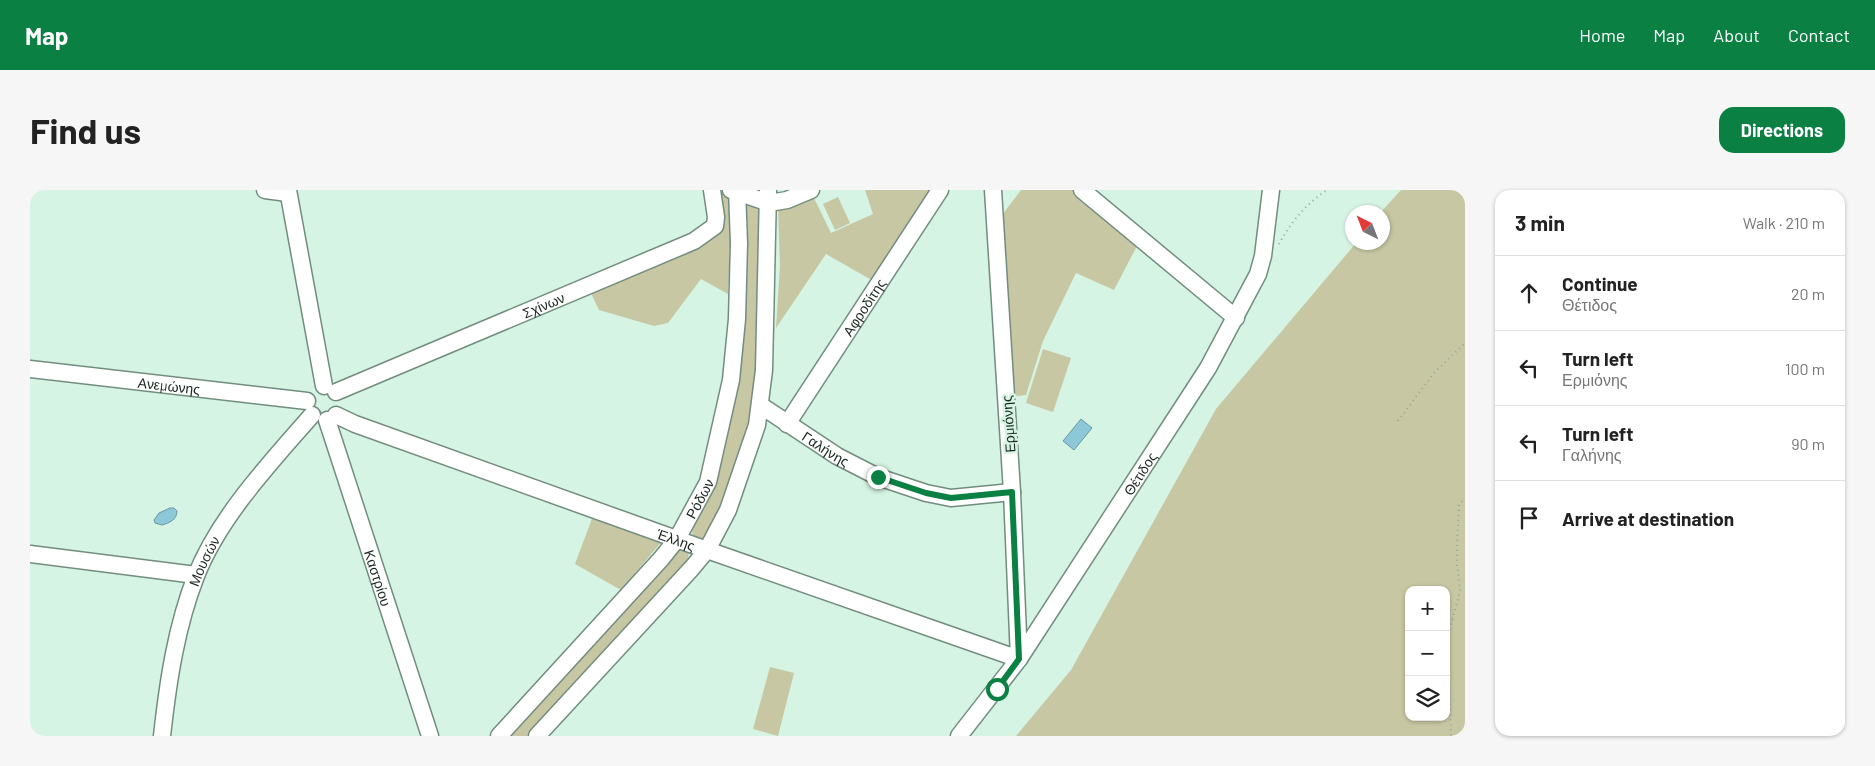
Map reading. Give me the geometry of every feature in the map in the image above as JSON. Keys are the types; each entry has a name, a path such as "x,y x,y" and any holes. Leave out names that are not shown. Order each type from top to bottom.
{"street":[{"path":"265,190 288,191 330,389"},
{"name":"Σχίνων","path":"330,389 694,241 715,226 716,218 712,190"},
{"path":"735,190 752,199 768,197 787,200 811,190"},
{"name":"Ρόδων","path":"499,736 677,539 708,482 731,380 737,319 739,253 735,190"},
{"name":"Αφροδίτης","path":"787,424 940,190"},
{"name":"Ερμιόνης","path":"993,190 1012,492 1019,659"},
{"path":"1082,190 1236,318"},
{"name":"Θέτιδος","path":"959,736 1019,659 1208,368 1258,274 1263,256 1271,190"},
{"path":"537,736 707,550 728,510 742,474 760,405 766,314 768,197"},
{"name":"Ανεμώνης","path":"30,369 320,412"},
{"name":"Μουσών","path":"162,736 167,689 178,637 196,575 215,539 238,504 320,412 310,394 316,388 330,389"},
{"name":"Καστρίου","path":"330,389 340,399 340,406 320,412 430,736"},
{"name":"Γαλήνης","path":"760,405 837,456 878,477 926,493 951,498 1012,492"},
{"name":"Έλλης","path":"320,412 1019,659"},
{"path":"30,554 196,575"}],"path":[{"path":"1263,256 1275,251 1284,234 1314,199 1327,190"},
{"path":"1398,421 1434,373 1465,343"},
{"path":"1450,631 1460,591 1456,564 1459,505 1465,498"},
{"path":"1446,676 1449,682 1452,736"}],"green space":[{"path":"865,190 934,190 875,282 826,254 776,328 780,265 778,208 813,196 831,233 873,214"},
{"path":"1021,190 1075,190 1138,244 1114,290 1076,273 1043,341 1026,395 1009,397 999,219"},
{"path":"1401,190 1465,190 1465,736 1016,736 1071,670 1216,409 1350,250 1390,250 1390,205 1387,205"},
{"path":"719,193 732,196 728,294 701,279 668,323 654,326 599,310 590,291 700,245"},
{"path":"838,197 850,223 835,230 823,204"},
{"path":"751,201 763,208 757,376 751,420 736,476 705,538 699,539 693,536 692,530 718,469 744,210"},
{"path":"1043,349 1071,358 1053,412 1026,403"},
{"path":"593,516 663,540 621,590 575,564"},
{"path":"683,547 689,551 688,560 682,570 528,736 506,736 675,549"},
{"path":"770,667 794,673 778,736 753,729"}],"water":[{"path":"1081,419 1092,428 1074,450 1063,441"},
{"path":"174,508 177,511 174,519 162,525 155,523 154,520 159,513"}],"route":[{"path":"878,477 926,493 951,498 1012,492 1019,659 997,689"}]}
